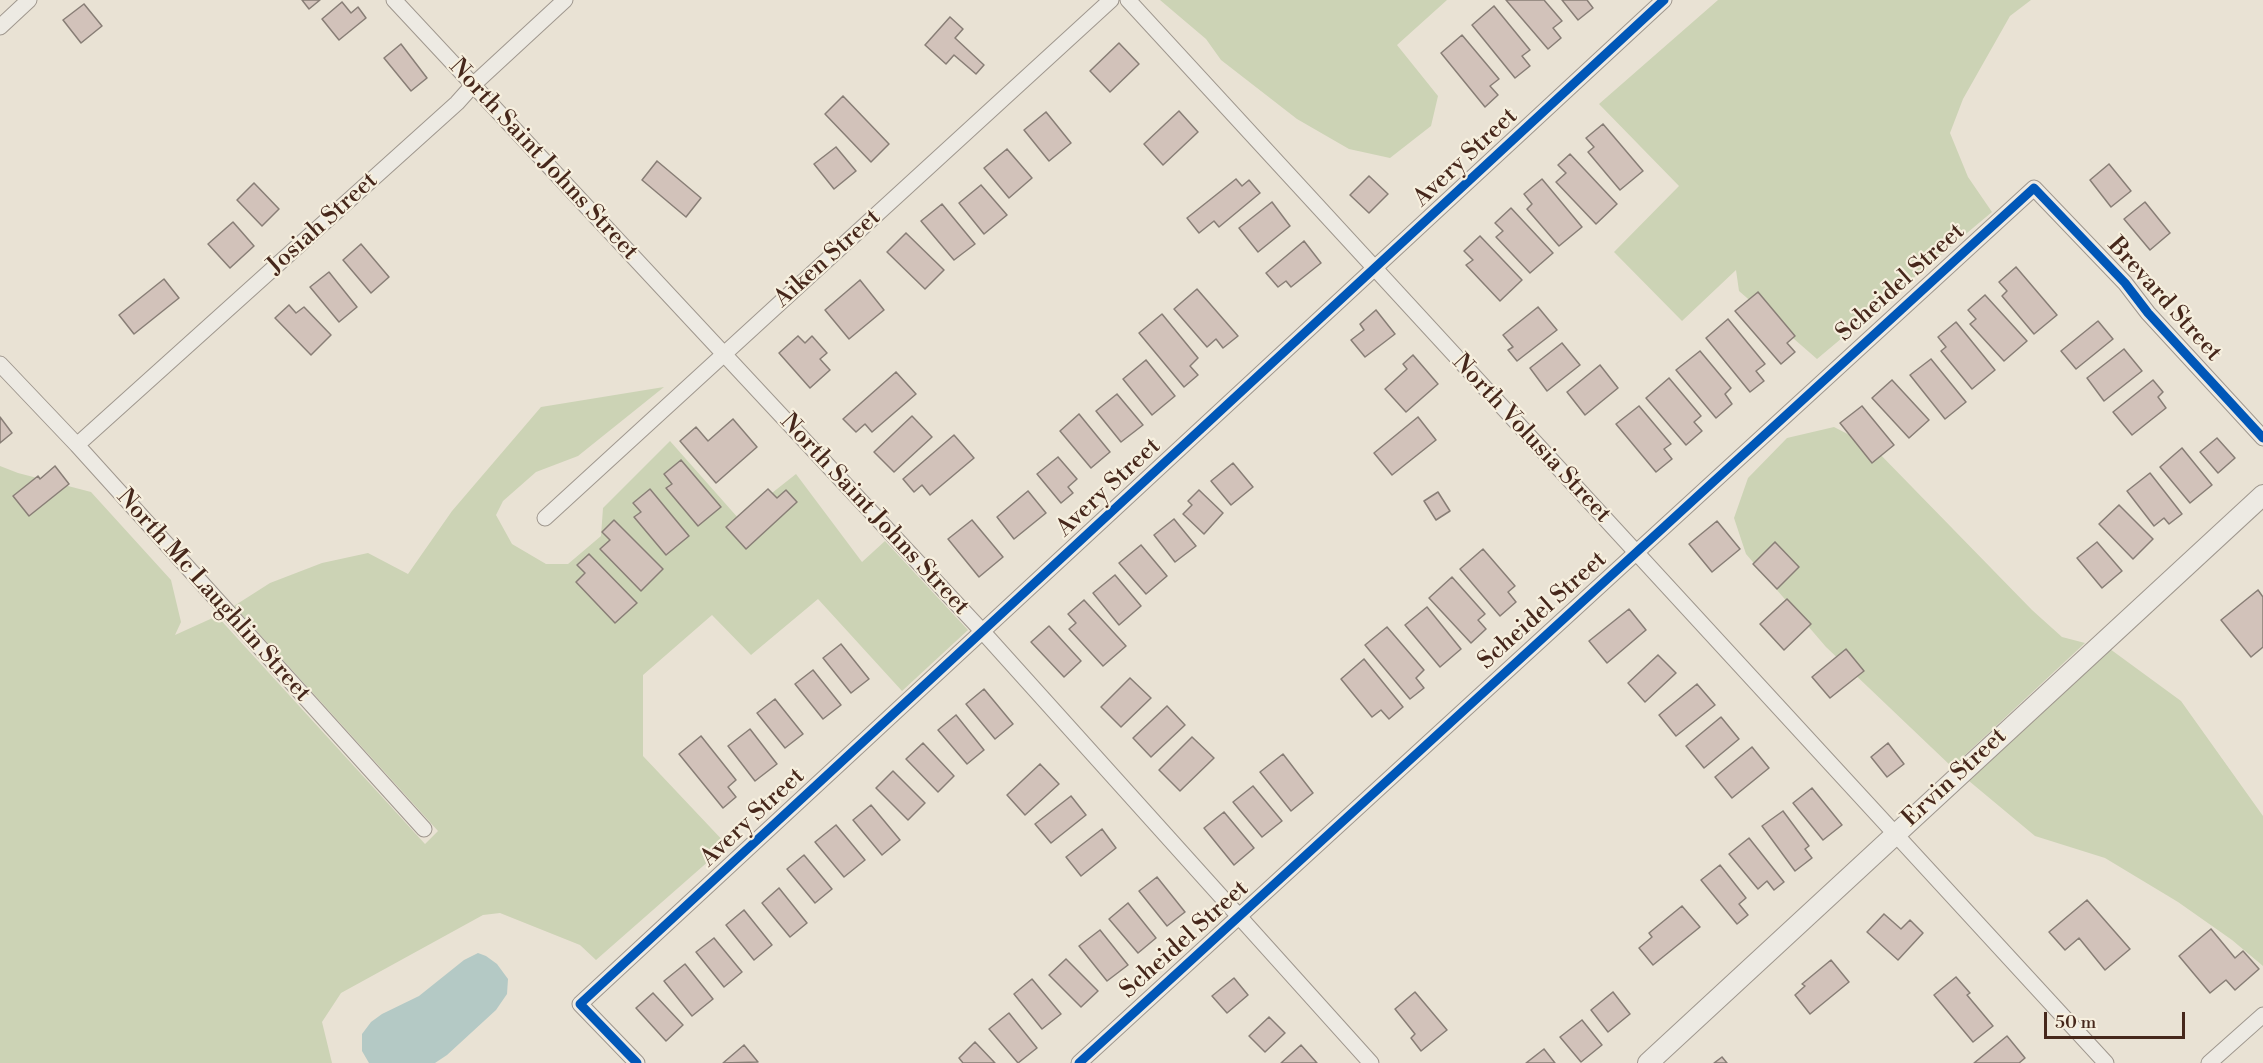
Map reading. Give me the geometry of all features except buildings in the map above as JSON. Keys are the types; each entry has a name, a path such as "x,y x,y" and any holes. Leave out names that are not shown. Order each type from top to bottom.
{"street":[{"path":"0,27 29,0"},
{"name":"North Saint Johns Street","path":"394,0 982,632 1371,1063"},
{"name":"Josiah Street","path":"77,445 457,103 474,84 565,0"},
{"name":"Aiken Street","path":"545,518 1111,0"},
{"name":"North Volusia Street","path":"1128,0 2106,1063"},
{"name":"Avery Street","path":"637,1063 580,1004 1664,0"},
{"name":"Brevard Street","path":"2034,188 2125,283 2148,313 2263,438"},
{"name":"Scheidel Street","path":"1078,1063 2034,188"},
{"name":"North Mc Laughlin Street","path":"0,364 77,445 424,829"},
{"name":"Ervin Street","path":"1648,1063 2263,495"},
{"path":"2209,1063 2263,1015"}],"green space":[{"path":"1160,0 1447,0 1397,45 1438,96 1431,126 1390,158 1349,149 1297,119 1221,60 1206,39"},
{"path":"1718,0 2031,0 2010,16 1963,99 1950,133 1968,177 1992,212 1817,359 1739,291 1736,270 1682,321 1614,252 1679,186 1599,104"},
{"path":"664,387 578,456 536,472 503,501 496,515 512,544 546,564 568,564 601,536 603,508 670,441 739,519 796,474 862,562 885,541 968,630 902,691 818,599 751,655 712,615 643,675 643,756 727,845 596,960 580,945 500,913 483,915 341,993 322,1022 332,1063 0,1063 0,466 91,492 171,580 181,622 175,635 217,616 425,844 438,831 234,606 270,583 322,563 368,553 408,574 452,511 541,407"},
{"path":"1834,427 1873,447 2032,610 2062,637 2085,643 1952,767 1826,647 1746,554 1734,518 1748,478 1787,438"},
{"path":"2110,649 2181,701 2263,816 2263,966 2232,940 2178,902 2105,858 2035,836 1969,781"}],"shaded area":[{"path":"478,953 497,964 508,979 507,994 496,1010 447,1055 435,1063 369,1063 362,1051 362,1034 371,1022 419,996 464,960"}],"cycle path":[{"path":"637,1063 580,1004 1664,0"},
{"path":"1079,1063 2034,188 2125,283 2148,313 2263,438"}]}
